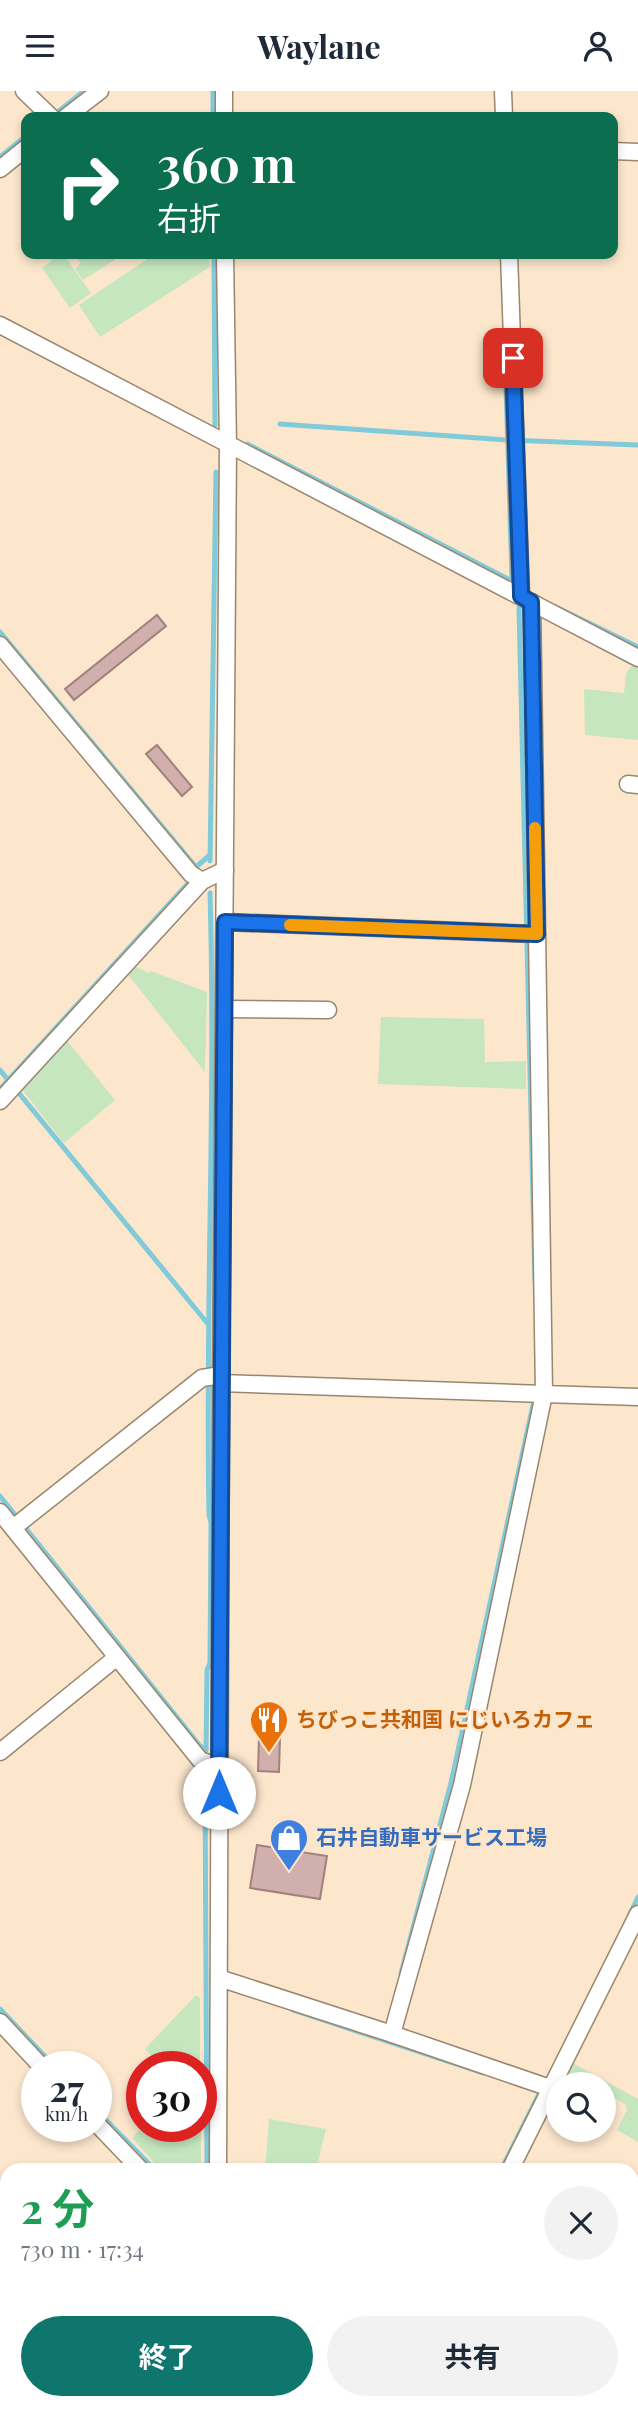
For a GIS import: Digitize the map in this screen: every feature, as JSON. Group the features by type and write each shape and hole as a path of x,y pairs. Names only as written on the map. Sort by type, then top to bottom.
{"street":[{"path":"24,91 46,112"},
{"path":"73,112 100,91"},
{"path":"224,91 224,112"},
{"path":"503,91 504,112"},
{"path":"618,151 638,152"},
{"path":"0,169 21,152"},
{"path":"218,2163 228,446 225,259"},
{"path":"388,2032 462,1785 544,1394 530,934 526,599 516,441 509,259"},
{"path":"0,325 638,658"},
{"path":"0,645 197,878"},
{"path":"8,1092 197,878 225,870"},
{"path":"225,922 530,934"},
{"path":"224,1009 328,1010"},
{"path":"13,1528 202,1378 638,1397"},
{"path":"0,1512 201,1760 219,1767"},
{"path":"0,1752 117,1657"},
{"path":"513,2163 545,2087 638,1914"},
{"path":"219,1978 388,2032 545,2087"},
{"path":"0,2022 27,2051"},
{"path":"112,2140 134,2163"}],"green space":[{"path":"54,259 67,259 91,293 70,308 42,268"},
{"path":"78,259 116,259 83,280 75,269 81,263"},
{"path":"148,259 209,259 210,267 100,337 79,305"},
{"path":"634,663 638,665 638,740 585,735 584,689 624,693 626,673"},
{"path":"132,965 207,992 205,1072 126,972"},
{"path":"381,1017 484,1019 485,1062 526,1061 526,1089 378,1084"},
{"path":"65,1038 115,1100 64,1143 20,1087"},
{"path":"196,1995 200,1998 200,2051 145,2049"},
{"path":"571,2062 589,2072 569,2072"},
{"path":"616,2087 638,2099 638,2142 617,2130 627,2110 625,2104 616,2099"},
{"path":"269,2119 326,2129 318,2163 266,2163"},
{"path":"136,2142 201,2142 201,2163 155,2163"}],"building":[{"path":"157,615 166,626 74,700 65,689"},
{"path":"157,745 192,787 182,796 146,754"},
{"name":"ちびっこ共和国 にじいろカフェ","path":"259,1737 280,1737 279,1772 258,1771"},
{"name":"石井自動車サービス工場","path":"257,1845 327,1856 320,1899 250,1888"}],"waterway":[{"path":"58,112 84,91"},
{"path":"213,91 213,112"},
{"path":"0,157 21,140"},
{"path":"214,259 215,425"},
{"path":"505,355 512,578"},
{"path":"280,424 507,440 638,445"},
{"path":"247,444 508,579"},
{"path":"210,861 216,472"},
{"path":"554,606 638,647"},
{"path":"519,608 535,1281"},
{"path":"0,632 196,867 210,855"},
{"path":"0,1089 192,879"},
{"path":"206,1750 211,1523 208,1437 212,1049 210,893"},
{"path":"0,1070 208,1324"},
{"path":"401,1974 451,1783 533,1405"},
{"path":"0,1496 200,1746 206,1749"},
{"path":"205,1778 207,2163"},
{"path":"630,1914 638,1897"},
{"path":"0,2009 40,2051"},
{"path":"293,2010 483,2073"},
{"path":"504,2163 542,2088"},
{"path":"112,2126 148,2163"}],"slow traffic":[{"path":"290,925 537,934 535,828"}],"place":[{"name":"ちびっこ共和国 にじいろカフェ","path":"269,1754"},
{"name":"石井自動車サービス工場","path":"289,1872"}],"route":[{"path":"219,1793 225,922 537,934 531,602 521,596 513,358"}]}
